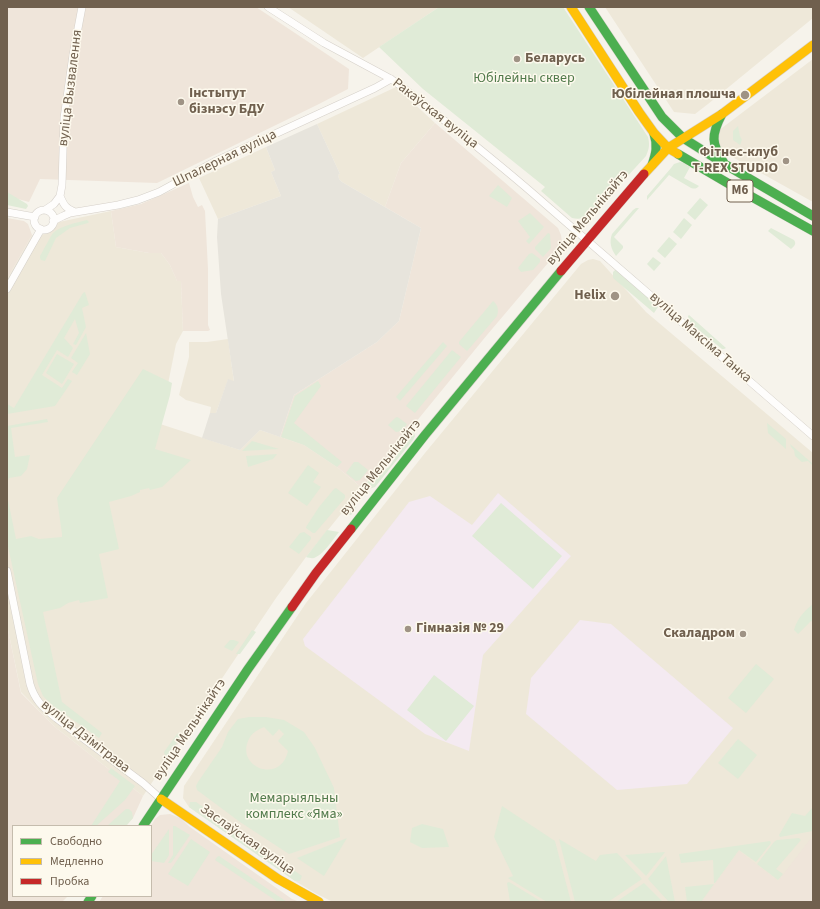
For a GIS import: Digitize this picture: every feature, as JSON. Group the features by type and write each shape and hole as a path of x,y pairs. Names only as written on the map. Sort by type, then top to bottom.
{"main road":[{"name":"М6","path":"571,7 639,112 654,133 668,148 813,231"},
{"name":"М6","path":"589,7 662,117 683,138 813,216"},
{"name":"вуліца Мельнікайтэ","path":"144,825 200,738 316,573 425,435 587,240 668,148 722,114 813,45"},
{"path":"722,114 716,129 714,142 716,150 726,165"},
{"path":"652,165 656,156 657,148 654,133"},
{"name":"Заслаўская вуліца","path":"161,799 187,815 277,879 319,902"}],"street":[{"name":"вуліца Вызвалення","path":"60,196 62,185 64,118 73,55 82,7"},
{"name":"Ракаўская вуліца","path":"268,7 310,35 391,79 405,89 490,157 587,240"},
{"name":"Шпалерная вуліца","path":"54,221 75,212 118,205 138,200 158,192 214,162 375,88 391,79"},
{"path":"44,210 50,212 54,221 48,229 41,229 36,226 35,216 38,212 54,204 60,196 68,209 75,212"},
{"path":"7,212 35,216"},
{"path":"7,289 41,229"},
{"name":"вуліца Максіма Танка","path":"587,240 720,357 813,436"},
{"name":"вуліца Дзімітрава","path":"7,571 30,684 36,699 56,718 143,782 161,799"}],"shaded area":[{"path":"7,7 256,7 349,69 348,89 157,183 40,179 29,202 7,196"},
{"path":"288,7 439,7 363,58"},
{"path":"605,7 813,7 813,18 695,114 674,112"},
{"path":"813,59 813,202 723,152 716,138 718,131"},
{"path":"396,87 435,123 401,163 385,207 339,179 338,175 340,174 317,124"},
{"path":"435,123 558,228 562,242 559,250 487,335 362,488 337,467 304,445 280,437 294,395 377,342 399,321 421,228 385,207 401,163"},
{"path":"317,124 340,174 338,175 339,179 342,182 421,228 399,321 377,342 294,395 280,437 260,430 240,450 202,438 210,413 216,413 228,379 234,381 221,294 217,237 218,219 281,196 271,172 275,170 266,147"},
{"path":"266,147 275,170 271,172 281,196 218,219 199,178"},
{"path":"189,183 198,207 202,205 205,211 208,269 208,325 210,330 208,331 183,331 181,281 177,281 170,265 161,253 149,253 116,247 111,211 141,204"},
{"path":"111,211 116,247 149,253 161,253 170,265 177,281 181,281 183,331 176,344 168,384 154,422 240,450 260,430 304,445 337,467 362,488 306,557 276,598 143,796 55,727 21,692 7,625 7,279 32,235 41,236 59,222"},
{"path":"7,218 24,221 28,224 32,235 7,279"},
{"path":"593,259 600,261 646,312 813,453 813,902 333,902 295,881 189,807 183,798 184,786 306,603 425,453 581,264"},
{"path":"228,339 234,382 228,380 216,413 210,413 211,407 186,400 179,395 189,357 189,342 207,342"},
{"name":"Гімназія № 29","path":"498,493 571,556 483,655 469,751 425,734 305,646 303,639 409,502 430,496 472,525"},
{"path":"580,620 611,624 733,728 687,784 617,790 526,714 531,678"},
{"path":"7,625 21,693 55,727 143,796 133,818 127,825 12,825 12,897 67,897 62,902 7,902"},
{"path":"170,814 180,818 190,827 292,899 300,902 99,902 102,897 152,897 152,825 155,819 160,815"},
{"path":"811,838 813,840 813,902 701,902 739,851 778,881"}],"green space":[{"name":"Юбілейны сквер","path":"439,7 563,7 649,140 649,147 646,156 592,215 577,219 572,218 541,191 545,187 423,89 379,47"},
{"path":"738,126 742,140 740,145 733,140 733,131"},
{"path":"680,162 690,167 684,178 699,186 697,188 691,188 669,175 647,200 647,196 674,164"},
{"path":"498,185 512,198 507,207 489,196"},
{"path":"7,192 27,204 28,206 26,209 7,205"},
{"path":"700,198 708,205 695,220 687,213"},
{"path":"636,208 639,208 614,237 623,246 616,256 611,245 612,234"},
{"path":"530,213 544,227 529,244 526,241 530,237 518,221"},
{"path":"684,218 692,225 681,239 673,232"},
{"path":"87,220 89,222 88,223 70,228 56,238 45,261 41,260 40,256 53,233 65,226"},
{"path":"771,228 794,240 794,246 791,249 768,231"},
{"path":"548,233 550,234 551,248 543,257 535,249 535,247"},
{"path":"669,237 677,244 665,258 657,251"},
{"path":"532,253 540,259 540,262 533,270 521,272 518,268 529,254"},
{"path":"653,257 661,263 654,271 647,264"},
{"path":"616,269 658,307 654,313 613,278 613,272"},
{"path":"85,292 89,305 82,308 86,327 76,345 73,344 79,333 75,319 64,338 73,348 68,357 57,350 42,375 62,388 68,379 72,381 55,406 7,414 7,404 14,408"},
{"path":"493,301 498,308 497,316 467,351 459,344 459,342"},
{"path":"689,315 726,348 722,349 689,322"},
{"path":"86,333 90,354 77,375 72,372 78,363 71,358"},
{"path":"443,342 447,346 400,401 396,397"},
{"path":"452,350 461,357 415,413 406,406"},
{"path":"57,354 74,364 62,384 46,373"},
{"path":"143,369 172,383 155,449 191,460 162,487 150,490 149,488 140,490 140,492 131,496 109,502 119,549 99,554 108,598 80,603 79,600 68,603 60,608 43,612 62,702 102,733 99,738 52,705 43,696 38,684 7,542 7,495 16,539 31,536 39,539 62,537 57,498"},
{"path":"318,381 321,386 294,423 342,462 337,467 304,445 281,437 295,396"},
{"path":"397,417 407,424 402,431 396,432 388,425"},
{"path":"47,419 48,422 11,428 15,457 30,455 27,469 21,476 9,478 7,483 7,426"},
{"path":"767,423 786,439 786,449 768,433"},
{"path":"413,430 415,436 413,440 375,487 369,489 362,488 372,477 389,467 397,455 400,446"},
{"path":"252,441 279,449 242,451"},
{"path":"790,444 813,465 808,461 802,462 795,456 794,450"},
{"path":"277,454 273,459 248,467 246,456"},
{"path":"354,462 358,462 368,470 360,480 356,481 346,473"},
{"path":"308,465 319,473 313,482 321,487 307,506 288,493"},
{"path":"336,488 345,495 345,498 315,533 313,533 306,527 319,507"},
{"path":"353,498 356,504 353,513 351,515 341,513"},
{"path":"501,503 562,556 533,589 472,536"},
{"path":"327,530 339,532 325,550 319,555 315,558 306,557"},
{"path":"304,532 311,537 311,539 299,554 289,547 300,533"},
{"path":"813,604 813,622 811,621 798,634 794,630 797,622 804,612"},
{"path":"252,630 256,632 240,654 236,654"},
{"path":"230,640 239,642 232,651 224,647"},
{"path":"756,664 774,679 746,713 728,698"},
{"path":"434,675 474,706 446,741 407,710"},
{"name":"Мемарыяльны комплекс «Яма»","path":"249,717 266,717 284,720 304,732 315,748 334,788 340,837 289,854 240,822 197,790 196,786 198,782 222,747 228,732 238,719","holes":["264,727 273,736 279,729 284,734 278,741 288,751 284,761 278,767 270,769 262,769 255,766 249,760 246,753 247,744 251,735"]},
{"path":"179,733 181,735 180,738 166,756 164,752"},
{"path":"738,739 757,755 738,779 718,763"},
{"path":"111,768 135,786 125,800 97,825 92,825 120,781 108,772"},
{"path":"190,802 196,802 302,876 300,881 295,881 189,807"},
{"path":"502,806 555,841 571,902 547,902 508,878 513,876 494,837"},
{"path":"813,807 813,831 780,837 779,835 792,813 805,816"},
{"path":"126,809 129,809 132,812 133,818 127,825 108,825"},
{"path":"422,824 443,829 449,847 422,848 410,842 412,828"},
{"path":"173,826 190,835 171,863 168,863 173,855"},
{"path":"169,829 169,855 164,863 152,861 152,854"},
{"path":"347,838 324,876 297,858"},
{"path":"799,838 801,840 776,869 783,874 778,880 757,864 777,840"},
{"path":"191,839 210,852 188,886 168,874"},
{"path":"559,839 596,861 600,855 617,853 642,879 608,902 575,902"},
{"path":"770,841 771,843 756,862 739,850 715,883 713,860 681,863 679,854"},
{"path":"665,852 646,876 625,855"},
{"path":"219,856 287,902 278,902 215,860"},
{"path":"666,856 675,902 669,902 648,879"},
{"path":"509,882 542,902 510,902 507,883"},
{"path":"644,883 663,902 616,902"},
{"path":"714,884 701,902 687,902 685,887"}],"traffic: fast":[{"path":"589,7 662,117 683,138 813,216"},
{"path":"722,114 718,121 714,139 717,150 724,163"},
{"path":"652,165 656,150 654,134"},
{"path":"678,154 813,231"},
{"path":"351,529 425,435 561,271"},
{"path":"144,825 248,669 292,607"},
{"path":"88,902 91,897"}],"traffic: slow":[{"path":"571,7 654,133 668,148 678,154"},
{"path":"644,174 668,148 722,114 813,45"},
{"path":"161,799 278,879 319,902"}],"traffic: jam":[{"path":"561,271 644,174"},
{"path":"292,607 316,573 351,529"}],"place":[{"name":"Беларусь","path":"517,59"},
{"name":"Юбілейная плошча","path":"745,95"},
{"name":"Інстытут бізнэсу БДУ","path":"181,102"},
{"name":"Фітнес-клуб T-REX STUDIO","path":"786,161"},
{"name":"Helix","path":"615,296"},
{"name":"Гімназія № 29","path":"408,629"},
{"name":"Скаладром","path":"743,634"}]}
